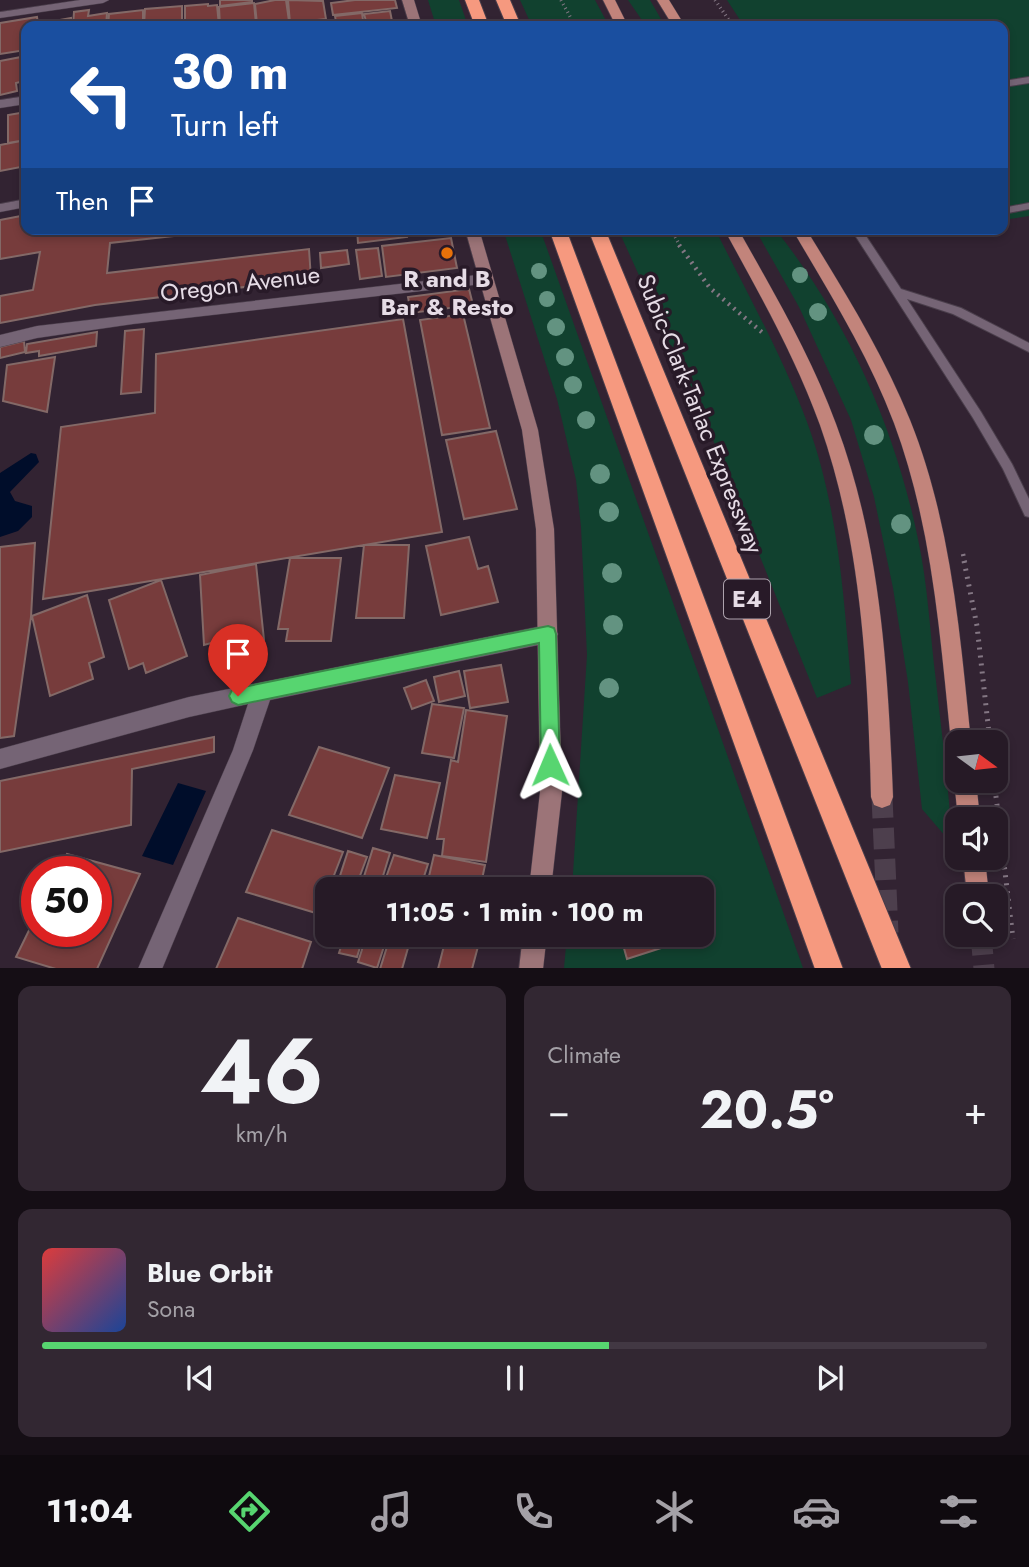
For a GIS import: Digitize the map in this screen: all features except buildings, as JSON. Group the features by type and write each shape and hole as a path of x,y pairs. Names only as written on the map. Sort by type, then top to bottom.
{"highway":[{"path":"472,0 480,21"},
{"path":"503,0 512,21"},
{"name":"E4","path":"559,235 829,968"},
{"name":"Subic-Clark-Tarlac Expressway","path":"598,235 897,968"}],"main road":[{"path":"408,0 414,21"},
{"path":"609,0 620,21"},
{"path":"663,0 676,21"},
{"path":"474,235 530,430 545,529 551,792 541,877"},
{"path":"734,235 810,377 839,456 871,606 880,698 882,797"},
{"path":"802,235 863,341 902,422 919,475 940,563 960,730"},
{"path":"531,968 533,947"}],"street":[{"path":"0,15 103,0"},
{"path":"0,104 21,101"},
{"path":"0,208 21,204"},
{"name":"Oregon Avenue","path":"0,341 37,332 133,319 486,279"},
{"path":"0,759 189,707 548,634"},
{"path":"150,968 243,750 263,691"}],"lane":[{"path":"1008,83 1029,80"},
{"path":"1008,210 1029,206"},
{"path":"859,235 977,415 1029,512"},
{"path":"897,292 957,311 1029,348"}],"path":[{"path":"561,0 572,21"},
{"path":"715,0 730,21"},
{"path":"674,235 690,263 721,302 769,337"},
{"path":"996,793 1013,939"}],"green space":[{"path":"428,0 459,0 466,21 434,21"},
{"path":"520,0 595,0 606,21 530,21"},
{"path":"628,0 650,0 662,21 643,21"},
{"path":"727,0 1029,0 1029,216 1008,219 1008,21 741,21"},
{"path":"505,235 542,235 803,968 564,968 566,947 714,947 714,877 573,877 587,655 576,480 557,399"},
{"path":"621,235 718,235 764,324 807,422 826,486 838,552 851,684 817,698 709,430"},
{"path":"758,235 779,235 824,300 865,376 896,456 918,539 924,574 945,762 945,793 948,793 949,803 949,807 945,807 945,836 922,809 908,682 893,588 874,497 851,420 799,307"}],"water":[{"path":"31,453 36,454 39,462 10,492 15,501 32,506 32,517 18,531 0,537 0,473"},
{"path":"178,783 206,791 173,865 142,856"}],"tunnel":[{"path":"882,797 888,933"},
{"path":"982,947 984,968"}],"place":[{"name":"R and B Bar & Resto","path":"447,253"}],"route":[{"path":"238,696 548,634 550,765"}]}
